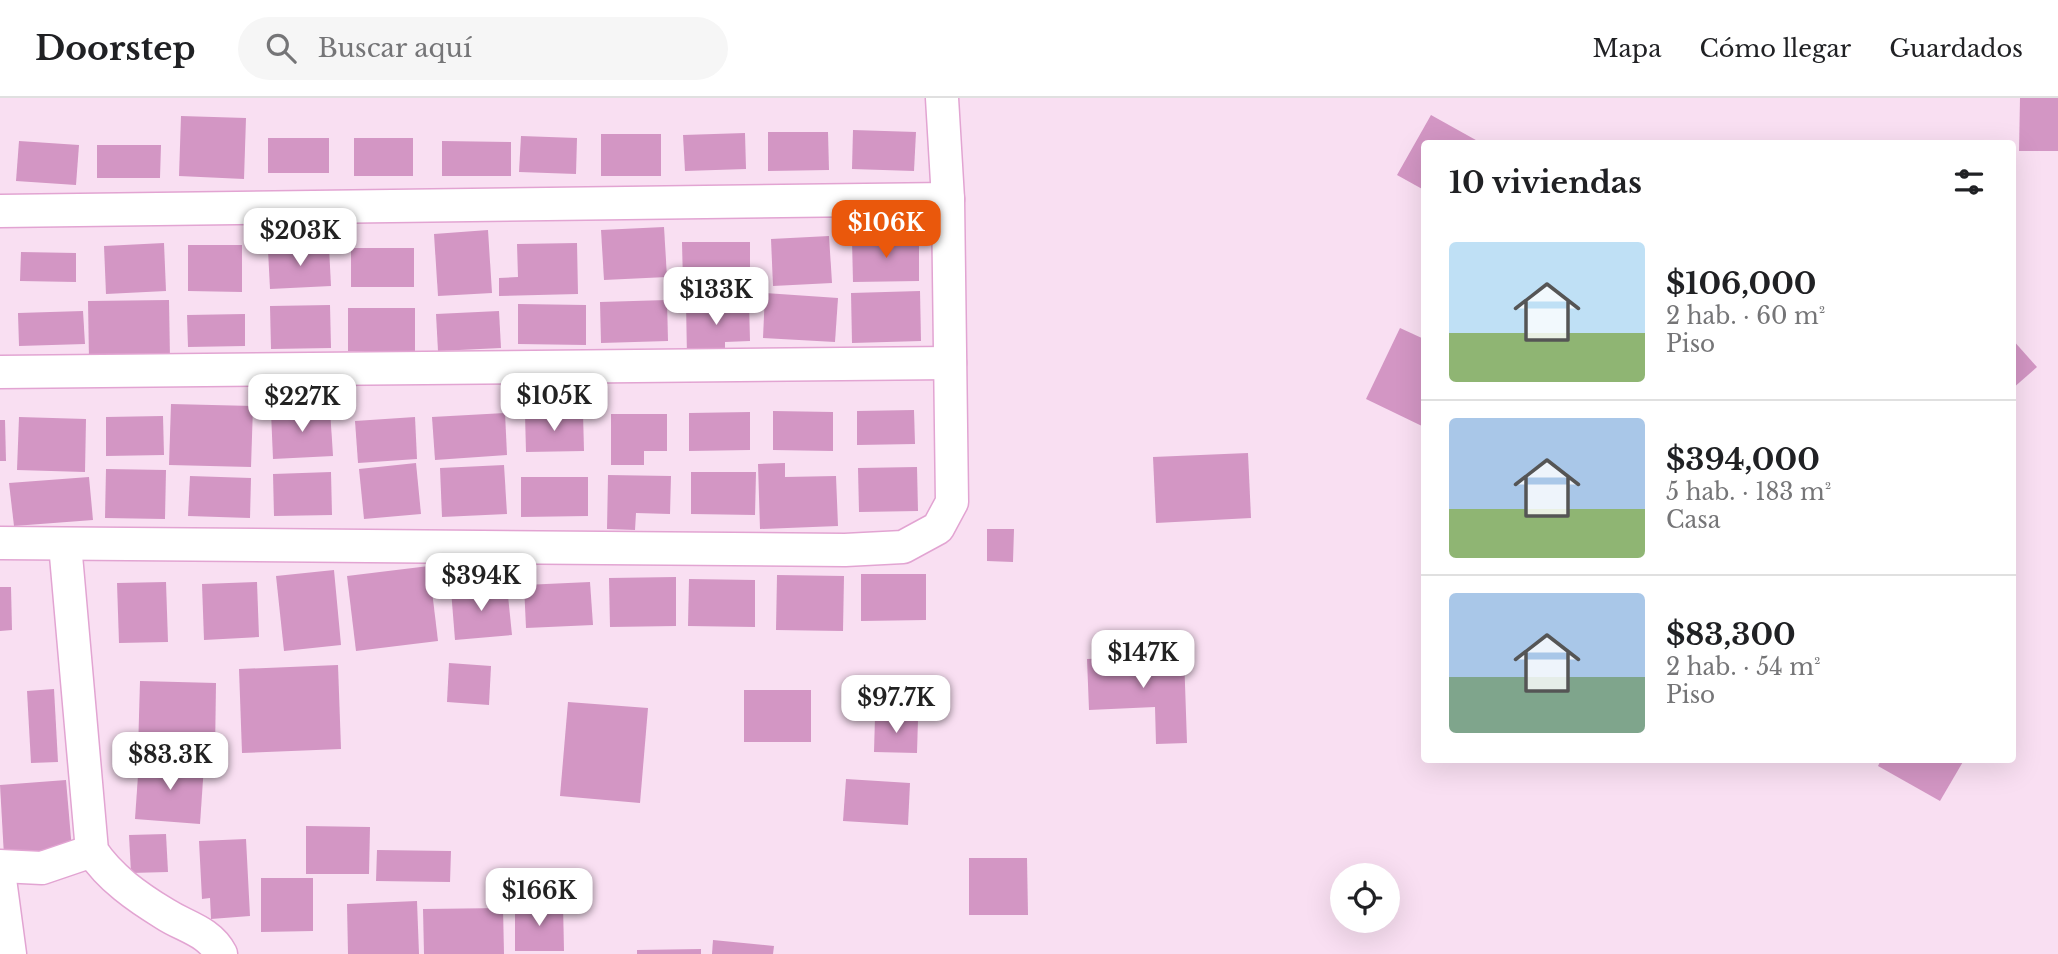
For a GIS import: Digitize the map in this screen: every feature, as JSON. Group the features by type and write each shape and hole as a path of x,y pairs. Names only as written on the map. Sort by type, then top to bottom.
{"street":[{"path":"0,543 831,550 903,547 938,528 952,502 948,199 942,98"},
{"path":"0,211 948,199"},
{"path":"0,372 950,362"},
{"path":"65,544 92,851 106,872 166,915 203,933 221,954"},
{"path":"0,866 42,868 92,851"},
{"path":"0,879 10,954"}],"building":[{"path":"2020,98 2058,98 2058,151 2019,151"},
{"path":"1431,115 1476,140 1421,140 1421,188 1397,175"},
{"path":"181,116 246,118 244,179 179,176"},
{"path":"853,130 916,132 914,171 852,169"},
{"path":"768,132 828,132 829,170 768,171"},
{"path":"745,133 746,169 685,171 683,135"},
{"path":"601,134 661,134 661,176 601,176"},
{"path":"521,136 577,138 576,174 519,172"},
{"path":"268,138 329,138 329,173 268,173"},
{"path":"354,138 413,138 413,176 354,176"},
{"path":"19,141 79,145 76,185 16,181"},
{"path":"442,141 511,142 511,176 442,176"},
{"path":"97,145 161,145 160,178 97,178"},
{"path":"664,227 667,277 604,280 601,230"},
{"path":"488,230 492,293 438,296 434,234"},
{"path":"829,236 832,283 773,286 771,239"},
{"path":"919,239 919,281 853,282 852,240"},
{"path":"682,242 750,242 750,283 683,284"},
{"path":"164,243 166,291 106,294 104,246"},
{"path":"577,243 578,294 499,296 499,278 518,277 517,244"},
{"path":"188,245 242,245 242,292 188,291"},
{"path":"329,247 331,286 270,289 268,250"},
{"path":"351,248 414,248 414,287 351,287"},
{"path":"21,252 76,253 76,282 20,281"},
{"path":"920,291 921,341 852,343 851,293"},
{"path":"765,293 838,298 835,342 763,338"},
{"path":"169,300 170,359 89,360 88,301"},
{"path":"667,300 668,341 601,343 600,302"},
{"path":"749,302 750,341 725,342 725,356 687,357 686,303"},
{"path":"518,304 586,305 586,345 518,344"},
{"path":"330,305 331,348 271,349 270,306"},
{"path":"348,308 415,308 415,351 348,351"},
{"path":"83,311 85,344 19,346 18,313"},
{"path":"499,311 501,348 438,351 436,314"},
{"path":"245,314 245,346 188,347 187,315"},
{"path":"1400,328 1421,338 1421,426 1366,399"},
{"path":"2016,343 2037,367 2016,385"},
{"path":"171,404 253,406 251,467 169,465"},
{"path":"330,409 333,456 273,459 271,412"},
{"path":"914,410 915,444 857,445 857,411"},
{"path":"773,411 833,412 833,451 773,450"},
{"path":"750,412 750,450 689,451 689,413"},
{"path":"505,413 507,455 435,460 432,417"},
{"path":"583,413 584,451 526,452 525,414"},
{"path":"611,414 667,414 667,451 644,451 644,465 611,465"},
{"path":"163,416 164,455 106,456 106,417"},
{"path":"19,417 86,419 85,472 17,470"},
{"path":"415,417 417,459 358,463 355,421"},
{"path":"0,420 5,420 6,461 0,461"},
{"path":"1248,453 1251,518 1156,523 1153,457"},
{"path":"416,463 421,514 364,519 359,469"},
{"path":"785,463 785,477 836,476 838,526 760,529 758,464"},
{"path":"504,465 507,514 442,517 440,468"},
{"path":"917,467 918,511 859,512 858,468"},
{"path":"106,469 166,470 165,519 105,518"},
{"path":"331,472 332,515 274,516 273,474"},
{"path":"691,472 756,472 755,515 691,514"},
{"path":"608,475 671,476 670,514 636,513 635,530 607,529"},
{"path":"190,476 251,478 250,518 188,516"},
{"path":"89,477 93,520 14,526 9,483"},
{"path":"521,477 588,477 588,516 521,517"},
{"path":"987,529 1014,529 1013,562 987,561"},
{"path":"429,566 438,641 356,651 347,576"},
{"path":"334,570 341,645 284,651 276,576"},
{"path":"861,574 926,574 926,620 861,621"},
{"path":"777,575 844,576 843,631 776,630"},
{"path":"676,577 676,626 610,627 609,578"},
{"path":"689,579 755,580 755,627 688,626"},
{"path":"166,582 168,642 119,643 117,583"},
{"path":"257,582 259,637 204,640 202,584"},
{"path":"590,582 593,625 526,628 524,585"},
{"path":"507,586 512,635 455,640 451,590"},
{"path":"0,587 11,587 12,630 0,631"},
{"path":"1184,655 1187,743 1156,744 1155,707 1089,710 1087,659"},
{"path":"449,663 491,666 489,705 447,702"},
{"path":"338,665 341,749 242,753 239,669"},
{"path":"140,681 216,683 215,752 138,751"},
{"path":"54,689 58,762 31,763 27,691"},
{"path":"744,690 811,690 811,742 744,742"},
{"path":"568,702 648,708 640,803 560,796"},
{"path":"875,717 918,719 917,753 874,752"},
{"path":"139,761 204,765 200,824 135,819"},
{"path":"1880,763 1962,763 1940,801 1878,766"},
{"path":"846,779 910,783 908,825 843,821"},
{"path":"66,780 72,850 4,856 0,785"},
{"path":"306,826 370,827 369,874 306,874"},
{"path":"166,834 168,872 131,873 129,835"},
{"path":"246,839 250,916 211,919 210,898 202,899 199,841"},
{"path":"377,850 451,851 450,882 376,881"},
{"path":"969,858 1027,858 1028,915 969,915"},
{"path":"261,878 313,878 313,931 261,932"},
{"path":"417,901 419,954 348,954 347,904"},
{"path":"515,904 563,904 564,951 515,951"},
{"path":"503,908 504,954 424,954 423,909"},
{"path":"713,940 774,946 773,954 712,954"},
{"path":"701,949 701,954 637,954 637,950"}]}
